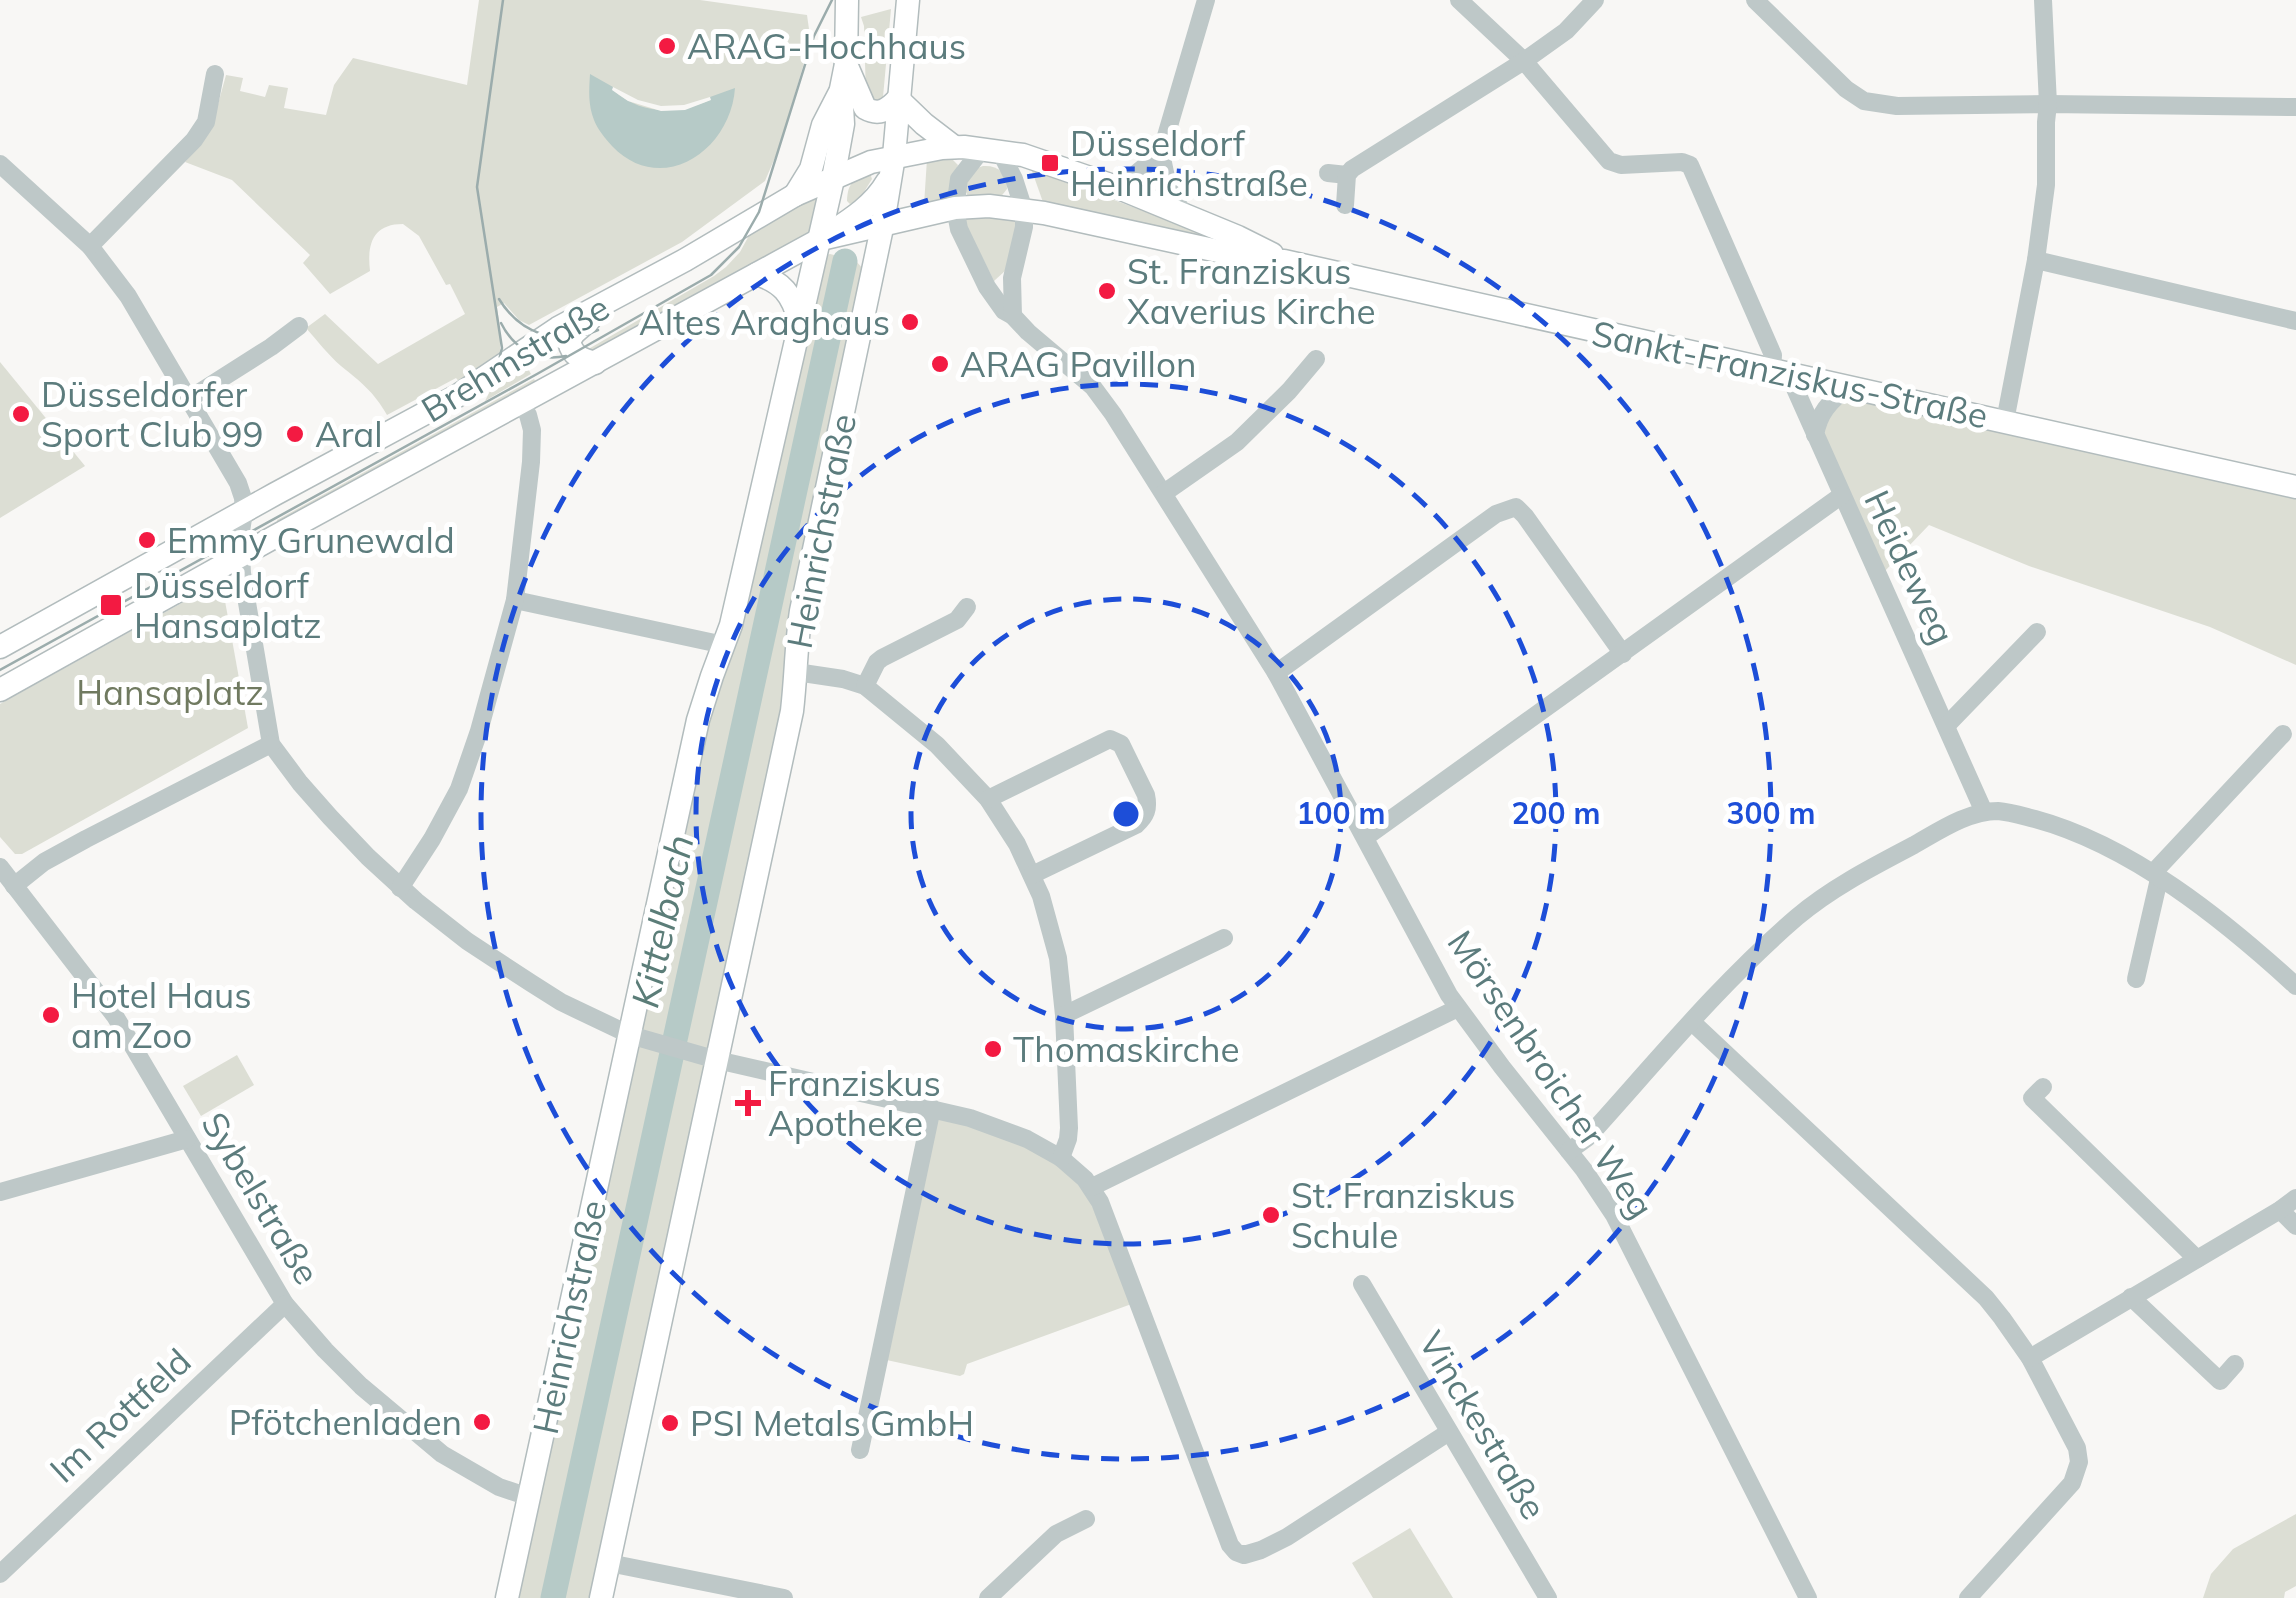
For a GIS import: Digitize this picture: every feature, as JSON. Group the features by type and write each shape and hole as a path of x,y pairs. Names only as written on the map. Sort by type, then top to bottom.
{"main road":[{"name":"Heinrichstraße","path":"507,1598 641,1039 698,720 731,625 821,239 843,124 848,0"},
{"name":"Heinrichstraße","path":"601,1598 706,1056 792,710 796,642 864,224 893,165 908,0"},
{"path":"846,64 865,108 878,113 898,99 954,147"},
{"name":"Heinrichstraße","path":"794,196 811,169 823,125 842,89"},
{"name":"Sankt-Franziskus-Straße","path":"893,165 954,147 992,149 1050,163 1238,237 1284,260"},
{"name":"Brehmstraße","path":"0,647 457,396 558,328 794,196 871,162 893,165"},
{"path":"833,179 842,214 864,224 893,165"},
{"name":"Sankt-Franziskus-Straße","path":"864,224 918,215 957,218 989,206 1024,210 1259,260 1284,260 2296,487"},
{"name":"Brehmstraße","path":"0,690 821,239 864,224"},
{"path":"757,274 788,291 799,322"},
{"path":"593,311 590,320 569,341 573,353 595,363"}],"street":[{"path":"1184,215 1168,187 1162,152 1206,0"},
{"name":"Heideweg","path":"1458,0 1524,61 1613,164 1690,165 1781,373 1815,435 1984,812"},
{"path":"1344,205 1348,175 1360,162 1524,61 1566,31 1595,0"},
{"path":"1755,0 1846,90 1864,102 1896,106 2296,106"},
{"path":"2005,421 2046,185 2048,104 2043,0"},
{"path":"90,246 194,140 206,122 215,74"},
{"path":"957,218 959,179 992,149 1021,196 1024,210 1012,278 1013,316"},
{"path":"1119,188 1162,152"},
{"path":"0,164 90,246 142,317 241,490 244,512 240,557 271,744 330,817 400,888 466,940 522,977 562,1002 641,1039 970,1118 1027,1139 1061,1158 1092,1188 1100,1202 1230,1545 1236,1552 1252,1554 1286,1537 1448,1432"},
{"path":"1328,172 1348,175"},
{"name":"Mörsenbroicher Weg","path":"957,218 987,288 1004,311 1094,387 1164,493 1276,672 1443,984 1614,1215 1808,1598"},
{"path":"2036,260 2296,321"},
{"path":"987,288 1012,278"},
{"path":"189,398 298,326"},
{"path":"1164,493 1237,442 1316,359"},
{"path":"1815,435 1824,408 1847,388"},
{"path":"400,888 460,789 515,600 532,430 521,403"},
{"path":"1366,837 1842,495"},
{"path":"1276,672 1496,514 1516,507 1622,654"},
{"path":"515,600 724,645"},
{"path":"865,686 882,658 957,620 967,607"},
{"name":"Heideweg","path":"1947,725 2036,632"},
{"path":"796,672 865,686 937,746 988,799 1017,844 1041,896 1058,958 1069,1128 1061,1158"},
{"path":"2136,979 2156,876 2283,734"},
{"path":"988,799 1110,739 1120,744 1146,795 1144,818 1032,875"},
{"path":"14,886 72,846 271,744"},
{"path":"1569,1152 1587,1138 1747,964 1799,915 1897,854 1984,812 2001,811 2067,828 2156,876 2220,921 2296,986"},
{"name":"Sybelstraße","path":"0,867 116,1016 285,1304 361,1386 442,1454 498,1487 529,1497"},
{"path":"1064,1014 1224,938"},
{"path":"1092,1188 1458,1008"},
{"path":"1692,1022 1986,1298 2030,1358 2077,1448 2079,1462 2072,1483 1968,1598"},
{"path":"2043,1087 2032,1098 2197,1259"},
{"path":"860,1450 932,1108"},
{"path":"0,1192 187,1139"},
{"path":"2030,1358 2296,1198"},
{"path":"2280,1210 2296,1226"},
{"name":"Vinckestraße","path":"1362,1284 1548,1598"},
{"path":"2131,1297 2220,1381 2235,1364"},
{"name":"Im Rottfeld","path":"0,1574 285,1304"},
{"path":"988,1598 1056,1534 1086,1520"},
{"path":"608,1562 784,1598"}],"green space":[{"path":"479,0 700,0 807,15 809,46 779,148 765,181 682,242 529,325 504,303 497,307 500,358 461,384 456,378 387,415 361,382 306,328 325,314 378,364 465,314 419,236 403,224 384,228 371,245 370,271 330,294 303,263 310,255 232,180 185,162 211,130 226,75 243,78 240,91 265,97 269,85 288,88 284,108 326,115 334,85 353,58 467,85"},
{"path":"891,9 883,97 877,104 866,97 861,17"},
{"path":"927,159 953,160 958,165 950,202 924,205"},
{"path":"983,166 1003,174 1007,189 999,199 971,200 967,195 966,180"},
{"path":"1034,170 1202,233 1200,240 1044,205"},
{"path":"870,173 872,179 859,200 850,204 850,186"},
{"path":"818,194 815,231 601,353 585,351 714,276 740,252 752,230"},
{"path":"959,212 1018,216 1006,270 994,281"},
{"path":"830,254 855,260 865,271 794,673 598,1598 509,1598 701,721 820,257"},
{"path":"523,360 531,374 485,401 493,385"},
{"name":"Düsseldorfer Sport Club 99","path":"0,362 85,466 0,518"},
{"path":"534,379 538,385 278,528 277,520"},
{"path":"1848,398 2296,497 2296,665 2210,627 2029,566 1929,525 1883,573 1824,439 1827,411"},
{"name":"Hansaplatz","path":"214,585 223,590 248,728 22,854 15,854 0,837 0,704"},
{"path":"237,1055 254,1085 201,1116 183,1086"},
{"path":"935,1112 973,1121 1076,1171 1137,1302 967,1364 960,1376 882,1359"},
{"path":"2296,1514 2296,1586 2285,1592 2284,1598 2203,1598 2211,1574 2233,1549"},
{"path":"1410,1528 1453,1598 1373,1598 1352,1563"}],"shaded area":[{"path":"590,74 635,104 660,110 698,105 735,88 731,110 708,147 691,160 672,167 652,168 631,161 600,131 591,109"}],"pier":[{"path":"613,87 661,106 684,105 710,97 711,100 685,110 661,111 628,101"}],"waterway":[{"name":"Kittelbach","path":"553,1598 845,261"}],"tram line":[{"path":"472,401 495,376 502,348 477,187 503,0"},
{"path":"0,670 711,275 739,247 759,212 814,36 832,0"},
{"path":"499,299 518,321 543,334 570,337 598,330"},
{"path":"501,323 528,352 545,357 566,356"}],"place":[{"name":"ARAG-Hochhaus","path":"667,46"},
{"name":"Düsseldorf Heinrichstraße","path":"1050,163"},
{"name":"St. Franziskus Xaverius Kirche","path":"1107,291"},
{"name":"Altes Araghaus","path":"910,322"},
{"name":"ARAG Pavillon","path":"940,364"},
{"name":"Düsseldorfer Sport Club 99","path":"21,414"},
{"name":"Aral","path":"295,434"},
{"name":"Emmy Grunewald","path":"147,540"},
{"name":"Düsseldorf Hansaplatz","path":"111,605"},
{"name":"Hotel Haus am Zoo","path":"51,1015"},
{"name":"Thomaskirche","path":"993,1049"},
{"name":"Franziskus Apotheke","path":"748,1103"},
{"name":"St. Franziskus Schule","path":"1271,1215"},
{"name":"Pfötchenladen","path":"482,1422"},
{"name":"PSI Metals GmbH","path":"670,1423"}]}
